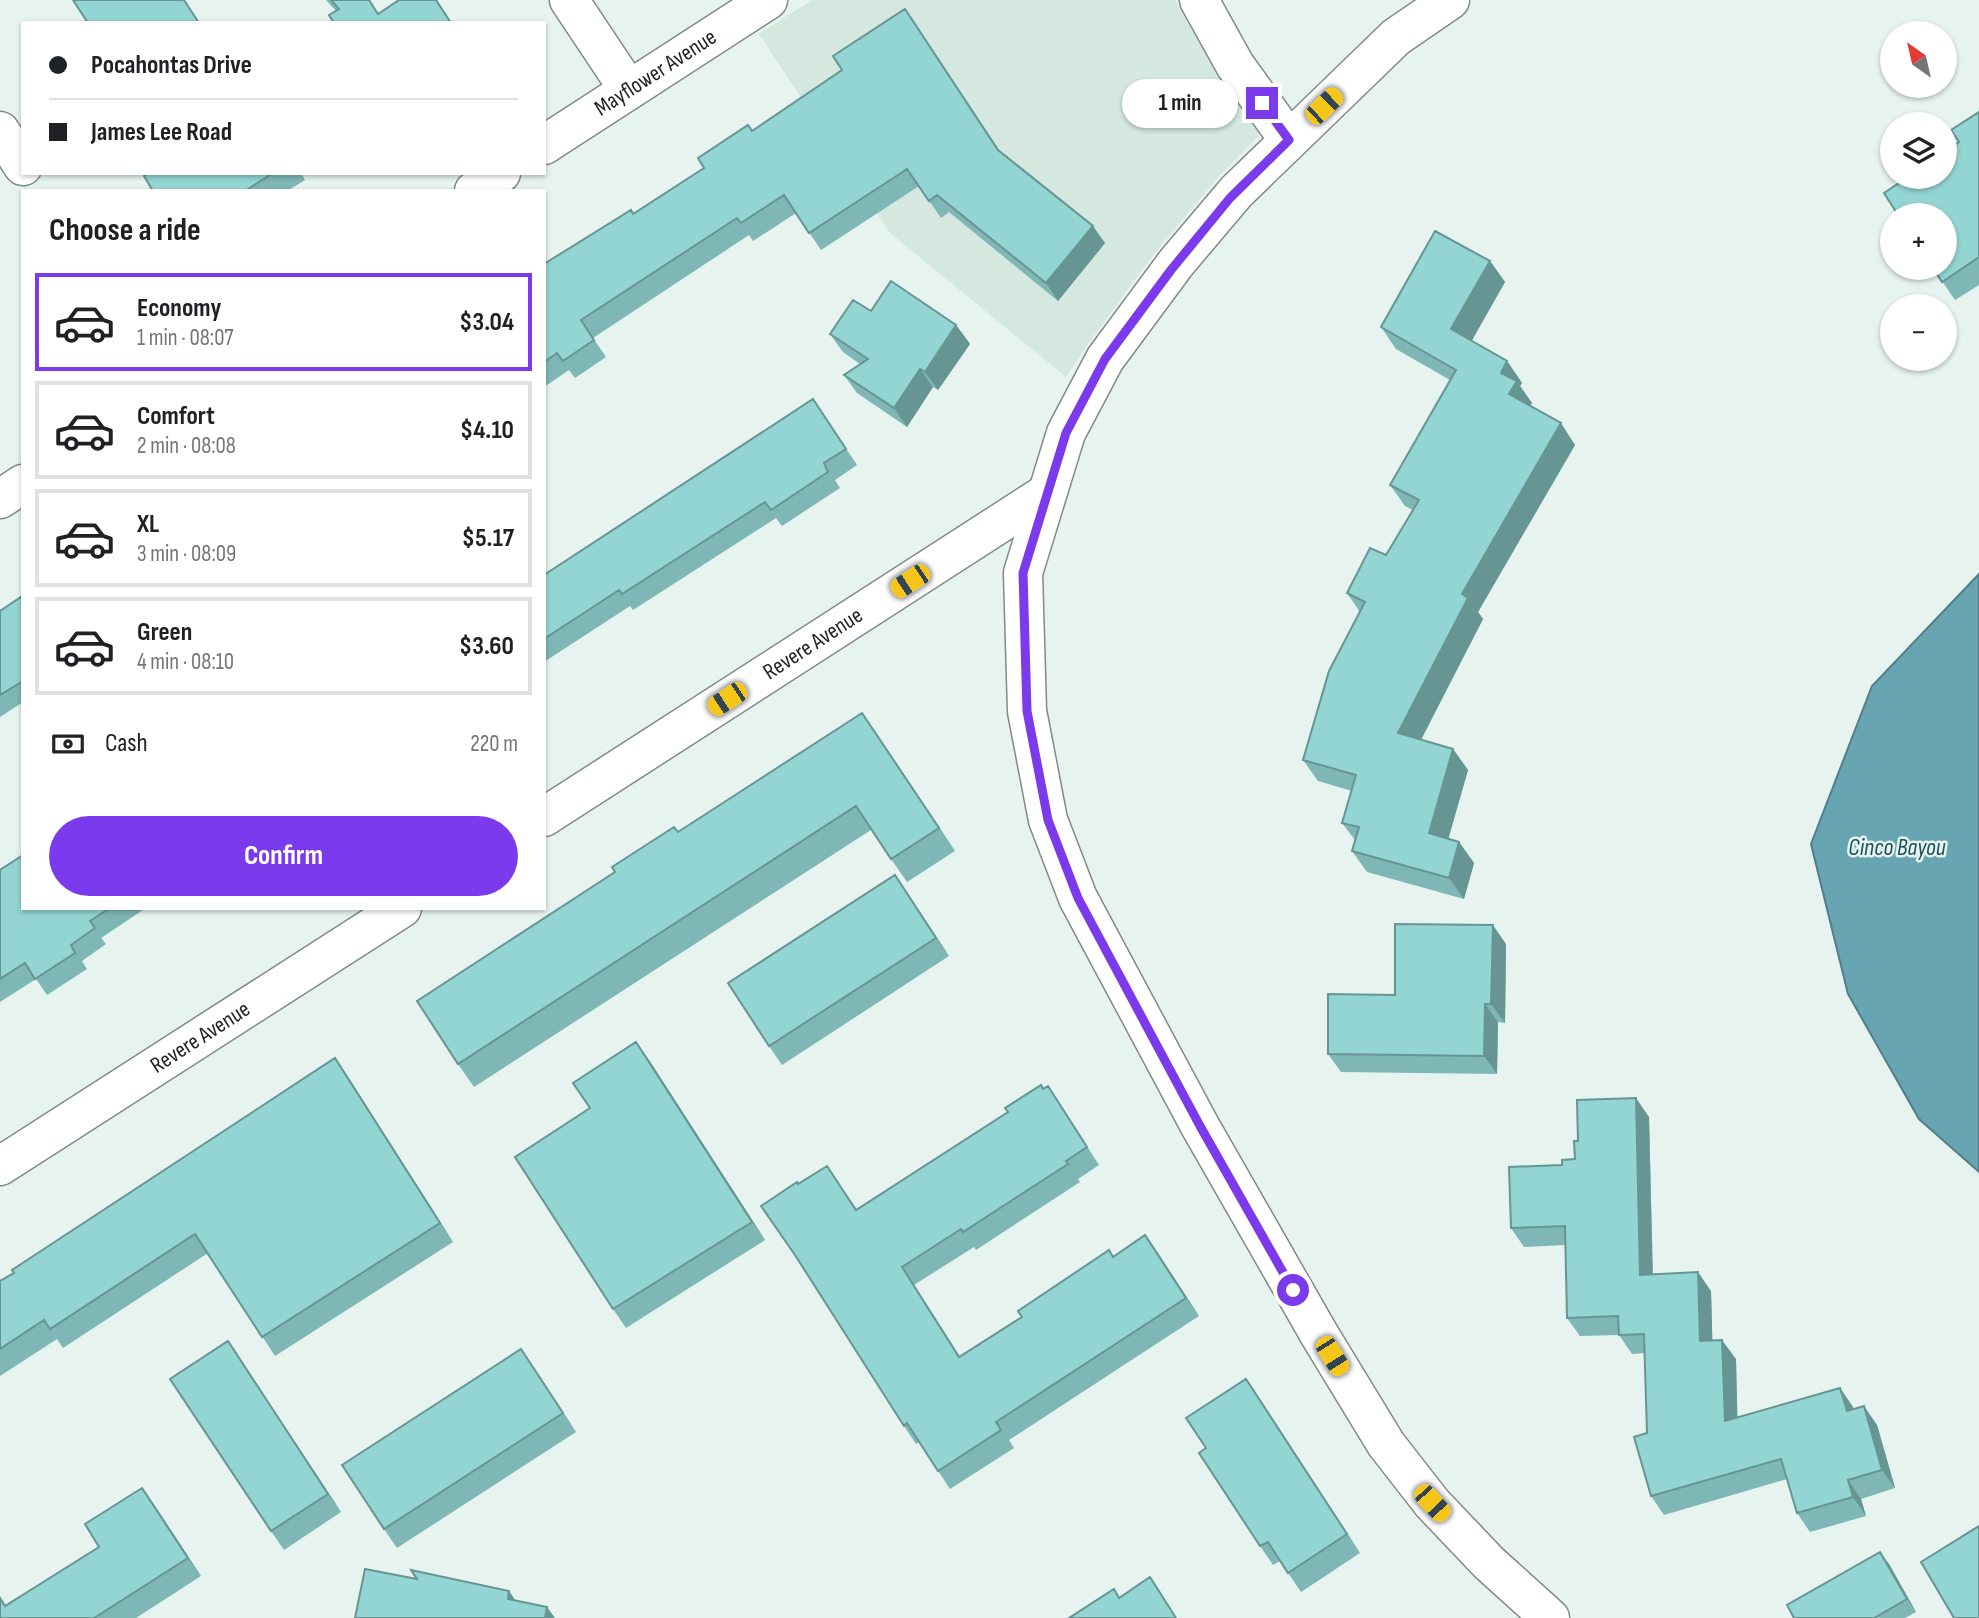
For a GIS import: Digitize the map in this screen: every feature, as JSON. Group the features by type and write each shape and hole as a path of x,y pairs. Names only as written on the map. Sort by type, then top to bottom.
{"street":[{"path":"569,0 629,90"},
{"name":"Mayflower Avenue","path":"546,144 768,0"},
{"path":"1199,0 1235,65 1289,140"},
{"path":"1450,0 1396,37 1223,208 1171,270 1105,359 1066,433 1023,573 1027,711 1048,820 1078,898 1200,1126 1319,1334 1387,1444 1432,1503 1489,1563 1550,1618"},
{"path":"0,131 21,163"},
{"path":"477,189 497,175"},
{"path":"0,499 21,485"},
{"name":"Revere Avenue","path":"546,816 1047,493"},
{"name":"Revere Avenue","path":"0,1166 399,910"}],"shaded area":[{"path":"812,0 1175,0 1217,75 1260,135 1219,176 1154,254 1066,377 890,233 759,34"}],"water":[{"name":"Cinco Bayou","path":"1979,574 1979,1172 1919,1119 1848,994 1811,844 1872,686"}],"building":[{"path":"73,0 184,0 198,21 87,21"},
{"path":"331,0 369,0 378,14 399,0 436,0 450,21 333,21 329,15 339,9"},
{"path":"905,9 998,150 1093,226 1046,283 937,195 929,201 907,169 809,233 784,195 741,223 737,218 581,320 594,340 563,361 557,353 546,361 546,263 631,210 633,214 704,168 698,158 748,125 752,131 842,70 833,56"},
{"path":"1979,112 1979,257 1957,272 1957,203 1890,203 1884,193 1890,189 1957,189 1957,126"},
{"path":"270,175 248,189 152,189 144,176"},
{"path":"1435,231 1490,261 1451,329 1507,361 1501,373 1517,381 1509,394 1561,423 1462,594 1468,598 1398,733 1453,749 1429,833 1459,842 1449,878 1352,851 1359,827 1342,823 1356,775 1303,760 1329,671 1365,602 1347,593 1370,548 1386,555 1419,500 1390,485 1456,370 1381,327"},
{"path":"891,281 956,325 925,372 920,369 894,408 844,375 868,359 830,334 853,300 871,311"},
{"path":"813,399 846,449 824,463 828,472 771,510 765,502 622,594 619,590 546,638 546,574"},
{"path":"21,597 21,682 0,695 0,611"},
{"path":"862,713 939,828 891,859 856,806 458,1064 417,1001 615,872 612,867 674,827 678,832"},
{"path":"21,856 21,910 107,910 90,921 95,928 71,945 75,953 35,979 25,963 0,979 0,870"},
{"path":"895,875 936,938 769,1046 728,983"},
{"path":"1395,924 1493,925 1491,1004 1485,1004 1484,1056 1328,1054 1328,994 1395,995"},
{"path":"636,1042 752,1222 613,1309 515,1157 590,1108 573,1083"},
{"path":"335,1058 440,1223 262,1337 195,1234 50,1329 44,1320 0,1349 0,1281 14,1273 12,1270"},
{"path":"1041,1085 1043,1089 1048,1086 1087,1147 1066,1161 1068,1164 963,1232 961,1229 902,1267 959,1357 1022,1317 1018,1311 1109,1250 1113,1257 1145,1235 1186,1298 996,1422 1001,1430 938,1471 907,1423 904,1426 761,1206 827,1166 856,1210 1008,1112 1005,1108"},
{"path":"1636,1098 1640,1275 1698,1272 1700,1341 1722,1340 1725,1421 1840,1388 1847,1411 1864,1406 1882,1470 1848,1480 1853,1497 1797,1513 1781,1459 1651,1496 1634,1437 1647,1433 1644,1334 1619,1335 1618,1316 1567,1318 1565,1226 1511,1228 1509,1167 1562,1165 1562,1160 1575,1159 1574,1141 1578,1141 1577,1100"},
{"path":"228,1341 328,1494 271,1531 170,1379"},
{"path":"521,1349 563,1413 384,1529 342,1465"},
{"path":"1246,1379 1347,1534 1288,1573 1268,1542 1260,1546 1199,1453 1206,1448 1186,1418"},
{"path":"142,1488 188,1558 94,1618 0,1618 0,1598 5,1606 99,1547 85,1524"},
{"path":"1979,1526 1979,1618 1954,1618 1921,1562"},
{"path":"1880,1552 1907,1599 1874,1618 1794,1618 1787,1605"},
{"path":"365,1569 417,1579 411,1570 509,1591 508,1599 547,1607 545,1618 355,1618"},
{"path":"1150,1577 1176,1618 1069,1618 1114,1589 1119,1598"}],"route":[{"path":"1262,103 1289,140 1236,192 1171,270 1105,359 1066,433 1023,573 1024,628 1027,711 1048,820 1078,898 1200,1126 1293,1290"}]}
